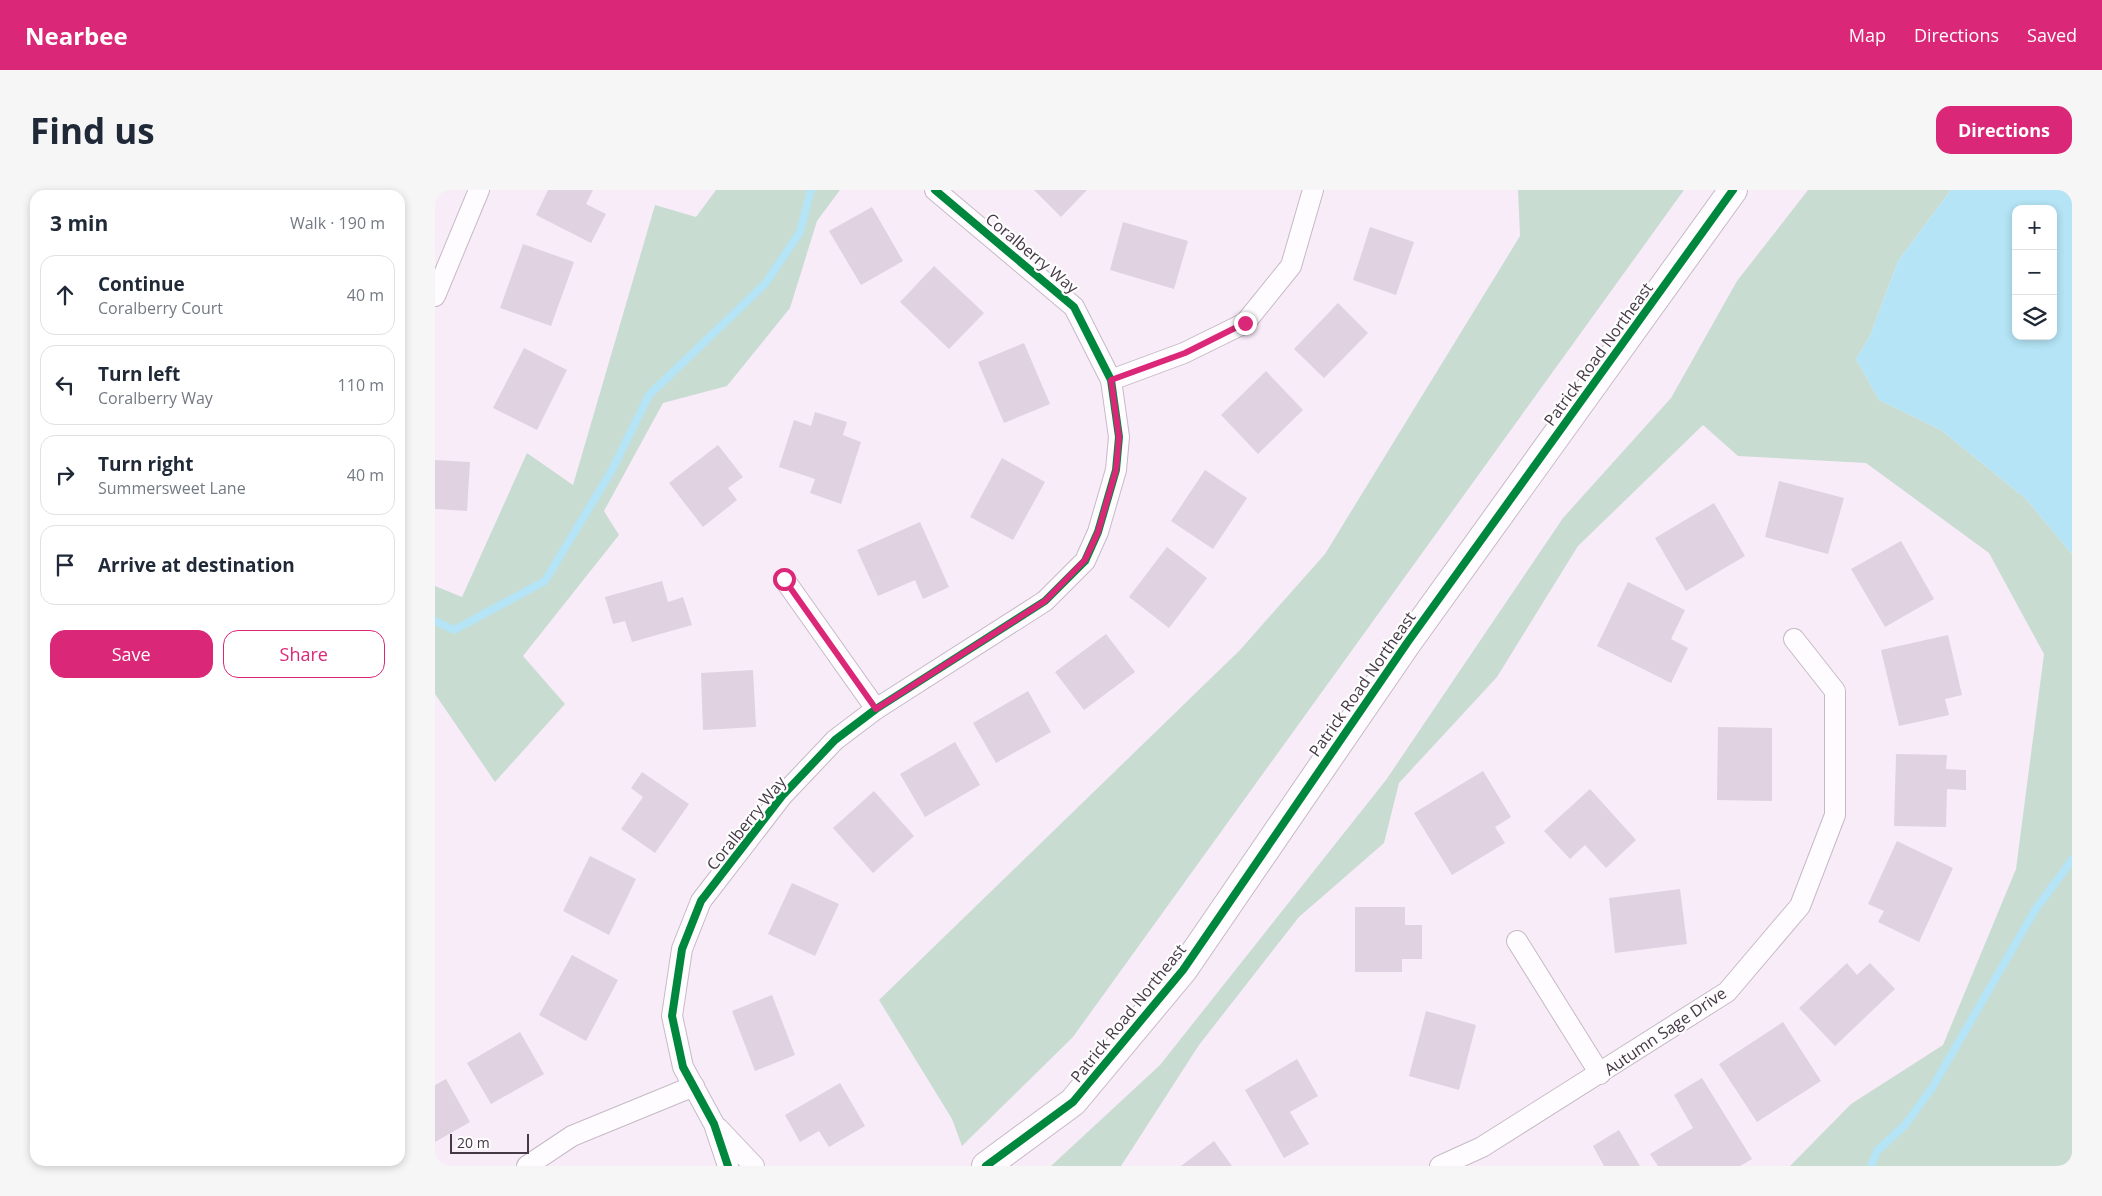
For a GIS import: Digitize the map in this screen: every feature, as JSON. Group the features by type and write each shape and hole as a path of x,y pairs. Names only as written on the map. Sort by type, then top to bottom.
{"street":[{"path":"435,296 479,190"},
{"name":"Coralberry Way","path":"728,1166 715,1124 683,1067 672,1016 682,949 701,901 783,796 835,740 876,709 1045,601 1085,560 1098,532 1116,470 1119,437 1111,380 1074,307 935,190"},
{"path":"1111,380 1185,353 1245,323 1291,266 1313,190"},
{"name":"Patrick Road Northeast","path":"986,1166 1073,1102 1183,970 1407,643 1733,190"},
{"path":"784,579 876,709"},
{"name":"Autumn Sage Drive","path":"1441,1166 1482,1147 1727,992 1801,906 1835,815 1835,691 1795,639"},
{"path":"1517,940 1600,1074"},
{"path":"527,1166 572,1136 694,1086"},
{"name":"Coralberry Way","path":"715,1124 754,1166"}],"green space":[{"path":"716,190 840,190 817,221 790,308 727,386 663,403 604,511 619,535 523,656 565,704 495,782 435,694 435,586 462,597 527,453 573,485 655,205 696,217"},
{"path":"1518,190 1684,190 1073,1037 962,1146 952,1119 879,1000 1240,650 1325,554 1520,236"},
{"path":"1808,190 1951,190 1898,261 1870,336 1856,359 1879,400 1941,430 2026,499 2072,554 2072,1166 1790,1166 1851,1104 1943,1045 2016,869 2044,654 1989,553 1866,463 1738,456 1703,425 1578,546 1497,677 1399,783 1384,843 1299,917 1199,1045 1121,1166 1051,1166 1160,1065 1386,780 1563,518 1671,398 1737,281"}],"water":[{"path":"1951,190 2072,190 2072,554 2026,499 1941,430 1879,400 1856,359 1870,336 1898,261"}],"building":[{"path":"548,190 593,190 586,204 606,214 591,243 536,215"},
{"path":"1034,190 1087,190 1061,217"},
{"path":"872,207 903,261 861,285 829,231"},
{"path":"1123,222 1188,241 1174,289 1110,270"},
{"path":"1370,227 1414,242 1396,295 1353,280"},
{"path":"523,244 574,262 551,326 500,308"},
{"path":"934,266 984,313 949,349 900,302"},
{"path":"1338,303 1368,333 1324,378 1294,349"},
{"path":"1024,343 1050,404 1004,423 978,362"},
{"path":"524,348 567,370 537,430 493,408"},
{"path":"1266,371 1303,410 1258,454 1221,415"},
{"path":"815,412 847,422 843,435 861,442 841,504 810,493 815,479 779,467 794,420 811,426"},
{"path":"718,445 743,477 728,488 737,500 703,527 669,483"},
{"path":"1002,458 1045,482 1013,540 970,517"},
{"path":"435,460 470,462 467,511 435,509"},
{"path":"1205,470 1247,498 1213,549 1171,521"},
{"path":"1779,481 1844,498 1828,554 1765,537"},
{"path":"1714,503 1745,556 1686,591 1655,538"},
{"path":"920,522 949,587 923,599 915,580 878,596 857,550"},
{"path":"1901,541 1934,599 1885,627 1851,569"},
{"path":"1167,547 1207,578 1169,628 1129,597"},
{"path":"662,581 668,602 683,597 692,625 632,642 625,621 613,624 605,597"},
{"path":"1628,582 1685,610 1671,639 1688,648 1671,683 1597,646"},
{"path":"1106,634 1135,672 1084,710 1055,672"},
{"path":"1948,635 1962,695 1945,699 1949,715 1899,726 1881,650"},
{"path":"753,670 756,727 703,730 701,673"},
{"path":"1028,691 1051,732 996,763 973,723"},
{"path":"1718,727 1772,728 1772,801 1717,800"},
{"path":"955,742 980,785 925,817 900,774"},
{"path":"1896,754 1947,755 1946,769 1966,770 1966,790 1947,789 1946,827 1894,826"},
{"path":"1483,771 1511,817 1495,827 1505,843 1452,875 1414,813"},
{"path":"642,772 689,804 655,853 621,829 643,797 631,788"},
{"path":"1590,789 1636,840 1606,868 1585,845 1570,859 1544,831"},
{"path":"874,791 914,836 873,873 833,828"},
{"path":"1897,841 1953,868 1919,942 1878,922 1884,911 1868,904"},
{"path":"590,856 636,879 609,935 563,911"},
{"path":"792,883 839,904 815,956 768,934"},
{"path":"1680,889 1687,944 1615,953 1609,898"},
{"path":"1355,907 1405,907 1405,925 1422,925 1422,959 1402,959 1402,972 1355,972"},
{"path":"572,955 618,980 586,1041 539,1015"},
{"path":"1847,963 1857,975 1870,963 1895,989 1835,1046 1799,1008"},
{"path":"772,995 795,1055 755,1071 732,1011"},
{"path":"1426,1011 1476,1025 1459,1090 1409,1076"},
{"path":"1783,1022 1821,1081 1757,1122 1719,1064"},
{"path":"520,1032 544,1074 491,1104 467,1063"},
{"path":"1297,1059 1318,1096 1290,1112 1309,1144 1284,1158 1245,1090"},
{"path":"1702,1078 1752,1159 1740,1166 1658,1166 1650,1154 1693,1128 1674,1095"},
{"path":"446,1079 470,1122 435,1142 435,1085"},
{"path":"840,1083 865,1126 829,1147 819,1131 800,1142 785,1115"},
{"path":"1619,1130 1640,1166 1604,1166 1593,1146"},
{"path":"1214,1141 1232,1166 1181,1166"}],"waterway":[{"path":"435,621 454,630 545,581 612,470 649,395 765,284 800,232 811,190"},
{"path":"1871,1166 1877,1151 1905,1125 1932,1088 2035,910 2072,860"}],"cycle path":[{"path":"728,1166 714,1124 683,1067 672,1016 682,949 701,901 782,796 835,740 876,709 1045,601 1085,561 1098,532 1116,470 1119,437 1111,380 1074,307 935,190"},
{"path":"986,1166 1073,1102 1183,970 1407,643 1733,190"}],"route":[{"path":"784,579 876,709 1045,601 1085,560 1098,532 1116,470 1119,437 1111,380 1185,353 1245,323"}]}
